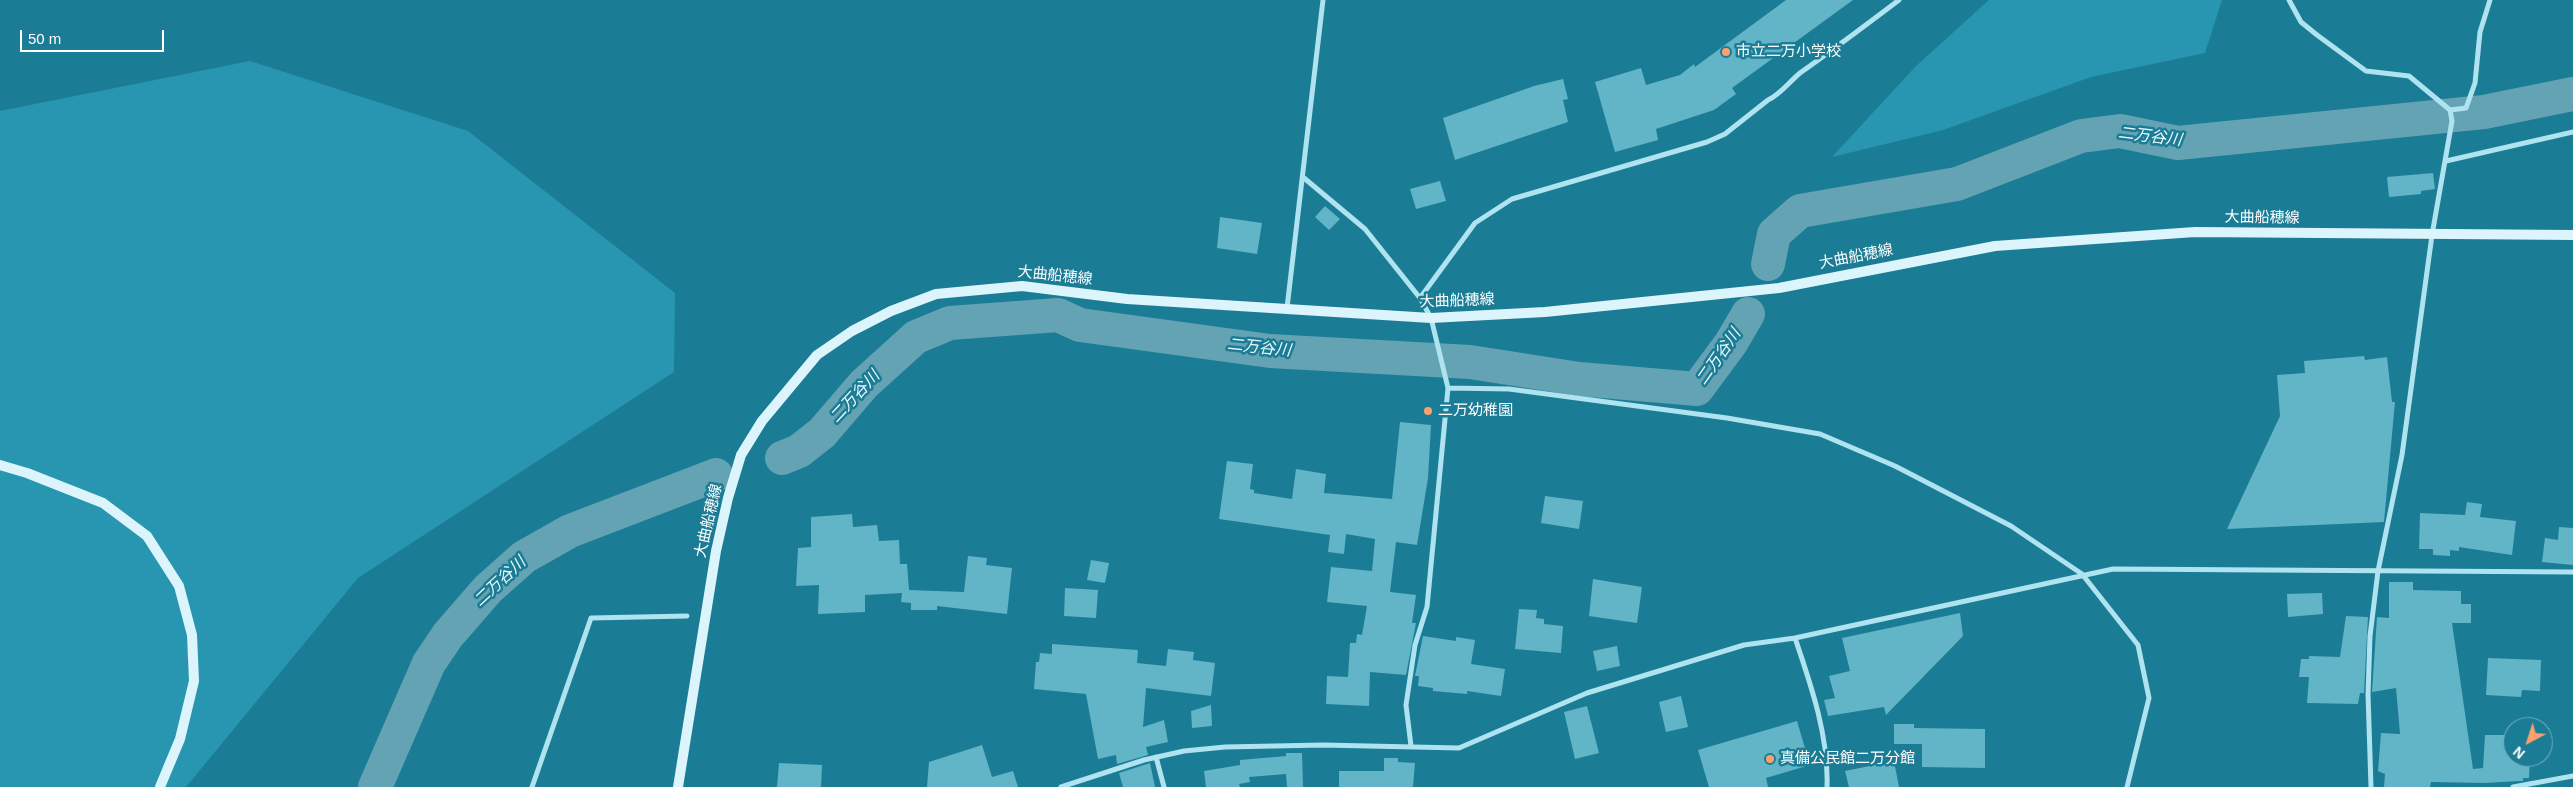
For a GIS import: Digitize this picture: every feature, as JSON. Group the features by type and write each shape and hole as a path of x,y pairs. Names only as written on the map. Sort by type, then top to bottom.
{"main road":[{"name":"大曲船穂線","path":"678,787 716,551 728,498 741,455 762,421 817,355 852,331 890,311 936,294 1022,286 1127,299 1431,318 1545,312 1779,288 1995,246 2194,232 2432,235 2573,234"},
{"path":"0,465 27,473 103,503 146,536 178,586 192,635 194,681 180,739 160,787"}],"street":[{"path":"1287,308 1304,178 1323,0"},
{"path":"1420,298 1475,224 1512,198 1707,142 1725,134 1768,100 1775,97 1799,74 1824,58 1899,0"},
{"path":"2289,0 2301,22 2366,71 2409,76 2450,110 2452,121 2432,235 2402,455 2378,571 2370,636 2368,694 2371,787"},
{"path":"2450,110 2466,108 2475,83 2480,32 2490,0"},
{"path":"2446,161 2573,132"},
{"path":"1304,178 1365,229 1420,298 1431,318 1448,388 1427,607 1415,646 1406,705 1411,746"},
{"path":"1448,388 1509,389 1727,418 1820,434 1895,466 2011,526 2082,574 2138,645 2149,698 2127,787"},
{"path":"1061,787 1156,757 1184,751 1225,747 1411,746 1459,748 1588,693 1744,645 1795,638 1860,622 1980,600 2082,574 2113,569 2573,572"},
{"path":"532,787 591,618 687,616"},
{"path":"1795,638 1807,672 1822,731 1827,787"},
{"path":"1156,757 1164,787"},
{"path":"2513,787 2573,776"}],"shaded area":[{"path":"1989,0 2222,0 2205,53 2091,77 1943,130 1832,157 1916,66"},
{"path":"250,61 468,131 675,293 674,372 358,578 186,787 0,787 0,111"}],"building":[{"path":"1786,0 1853,0 1732,88 1736,94 1714,110 1656,129 1658,140 1615,152 1595,82 1641,68 1646,85 1680,75 1694,64 1695,67"},
{"path":"1563,79 1568,99 1563,100 1568,122 1455,160 1443,118 1534,86"},
{"path":"2433,173 2435,189 2421,191 2421,194 2389,197 2387,177"},
{"path":"1440,181 1446,201 1416,209 1410,189"},
{"path":"1325,206 1340,219 1329,230 1315,217"},
{"path":"1220,217 1262,223 1257,254 1217,248"},
{"path":"2364,356 2365,360 2387,357 2392,402 2395,402 2384,522 2227,529 2280,416 2277,375 2305,373 2304,361"},
{"path":"1400,422 1431,425 1428,478 1417,545 1396,542 1390,592 1416,595 1412,623 1416,623 1406,675 1370,672 1369,706 1326,704 1327,676 1348,677 1350,643 1356,643 1357,634 1362,635 1367,606 1327,602 1331,567 1372,571 1375,539 1346,534 1344,554 1328,552 1330,535 1219,519 1227,461 1253,464 1250,489 1254,490 1254,493 1292,499 1296,469 1326,474 1324,493 1392,499"},
{"path":"1545,496 1583,501 1579,529 1541,523"},
{"path":"2467,502 2482,504 2480,517 2516,521 2512,555 2459,547 2459,551 2450,550 2450,556 2433,555 2433,549 2419,549 2420,513 2465,515"},
{"path":"852,514 853,527 877,525 879,541 899,540 900,564 907,564 909,590 964,592 968,556 987,558 986,565 1012,568 1007,614 937,606 937,610 911,610 911,603 901,602 902,593 865,595 865,612 818,614 819,585 796,586 798,548 811,547 811,517"},
{"path":"2559,527 2573,528 2573,565 2542,562 2545,538 2558,540"},
{"path":"1091,560 1109,563 1105,583 1087,580"},
{"path":"1593,579 1642,587 1637,623 1589,616"},
{"path":"2389,582 2413,582 2413,590 2461,591 2461,604 2471,604 2471,623 2452,623 2473,769 2483,768 2485,735 2503,735 2503,767 2530,767 2529,778 2523,778 2523,781 2485,783 2431,782 2430,787 2384,787 2385,774 2378,771 2381,733 2400,734 2396,688 2372,692 2377,617 2389,618"},
{"path":"1065,588 1098,590 1096,618 1064,616"},
{"path":"2322,593 2323,614 2288,617 2287,594"},
{"path":"1519,609 1537,610 1536,618 1544,619 1544,624 1563,626 1561,653 1515,649"},
{"path":"1960,613 1963,636 1886,715 1884,707 1828,716 1824,700 1835,698 1829,676 1850,671 1842,638"},
{"path":"2346,616 2368,617 2364,693 2360,693 2358,704 2307,703 2309,677 2299,677 2301,659 2309,659 2309,656 2340,657"},
{"path":"1423,636 1456,641 1456,637 1475,640 1471,664 1505,669 1501,696 1467,691 1467,694 1433,691 1433,688 1418,686 1419,676 1415,676"},
{"path":"1052,644 1138,650 1137,663 1166,666 1168,649 1194,652 1193,660 1215,663 1211,696 1146,688 1143,727 1164,720 1168,742 1146,747 1148,755 1117,764 1116,755 1098,759 1086,694 1034,689 1036,662 1039,662 1040,653 1052,654"},
{"path":"1617,646 1620,666 1597,671 1593,651"},
{"path":"2488,658 2541,660 2540,691 2522,690 2521,697 2486,695"},
{"path":"1681,696 1688,727 1666,732 1659,702"},
{"path":"1211,705 1212,726 1192,728 1191,711"},
{"path":"1587,706 1599,753 1575,759 1564,712"},
{"path":"1797,721 1810,765 1766,778 1768,787 1709,787 1698,750"},
{"path":"1894,724 1914,724 1914,728 1985,729 1985,768 1922,767 1922,744 1894,744"},
{"path":"982,745 992,777 1013,771 1018,787 927,787 929,762"},
{"path":"1286,753 1302,753 1303,787 1287,787 1286,774 1249,777 1250,782 1239,784 1240,787 1206,787 1204,771 1240,765 1240,760 1286,756"},
{"path":"1384,758 1398,758 1398,762 1415,763 1413,787 1339,787 1339,771 1384,771"},
{"path":"1894,761 1899,787 1849,787 1845,771"},
{"path":"779,763 822,765 821,787 777,787"},
{"path":"1150,763 1155,787 1123,787 1119,773"}],"waterway":[{"name":"二万谷川","path":"1768,264 1774,234 1800,211 1957,184 2081,136 2120,131 2178,143 2484,112 2573,94"},
{"name":"二万谷川","path":"782,458 799,451 822,433 864,384 916,337 950,323 1058,315 1080,325 1270,351 1470,362 1579,379 1697,389 1731,343 1748,314"},
{"name":"二万谷川","path":"375,787 429,663 448,635 488,589 524,557 570,531 716,475"}],"place":[{"name":"市立二万小学校","path":"1726,52"},
{"name":"二万幼稚園","path":"1428,411"},
{"name":"真備公民館二万分館","path":"1770,759"}]}
